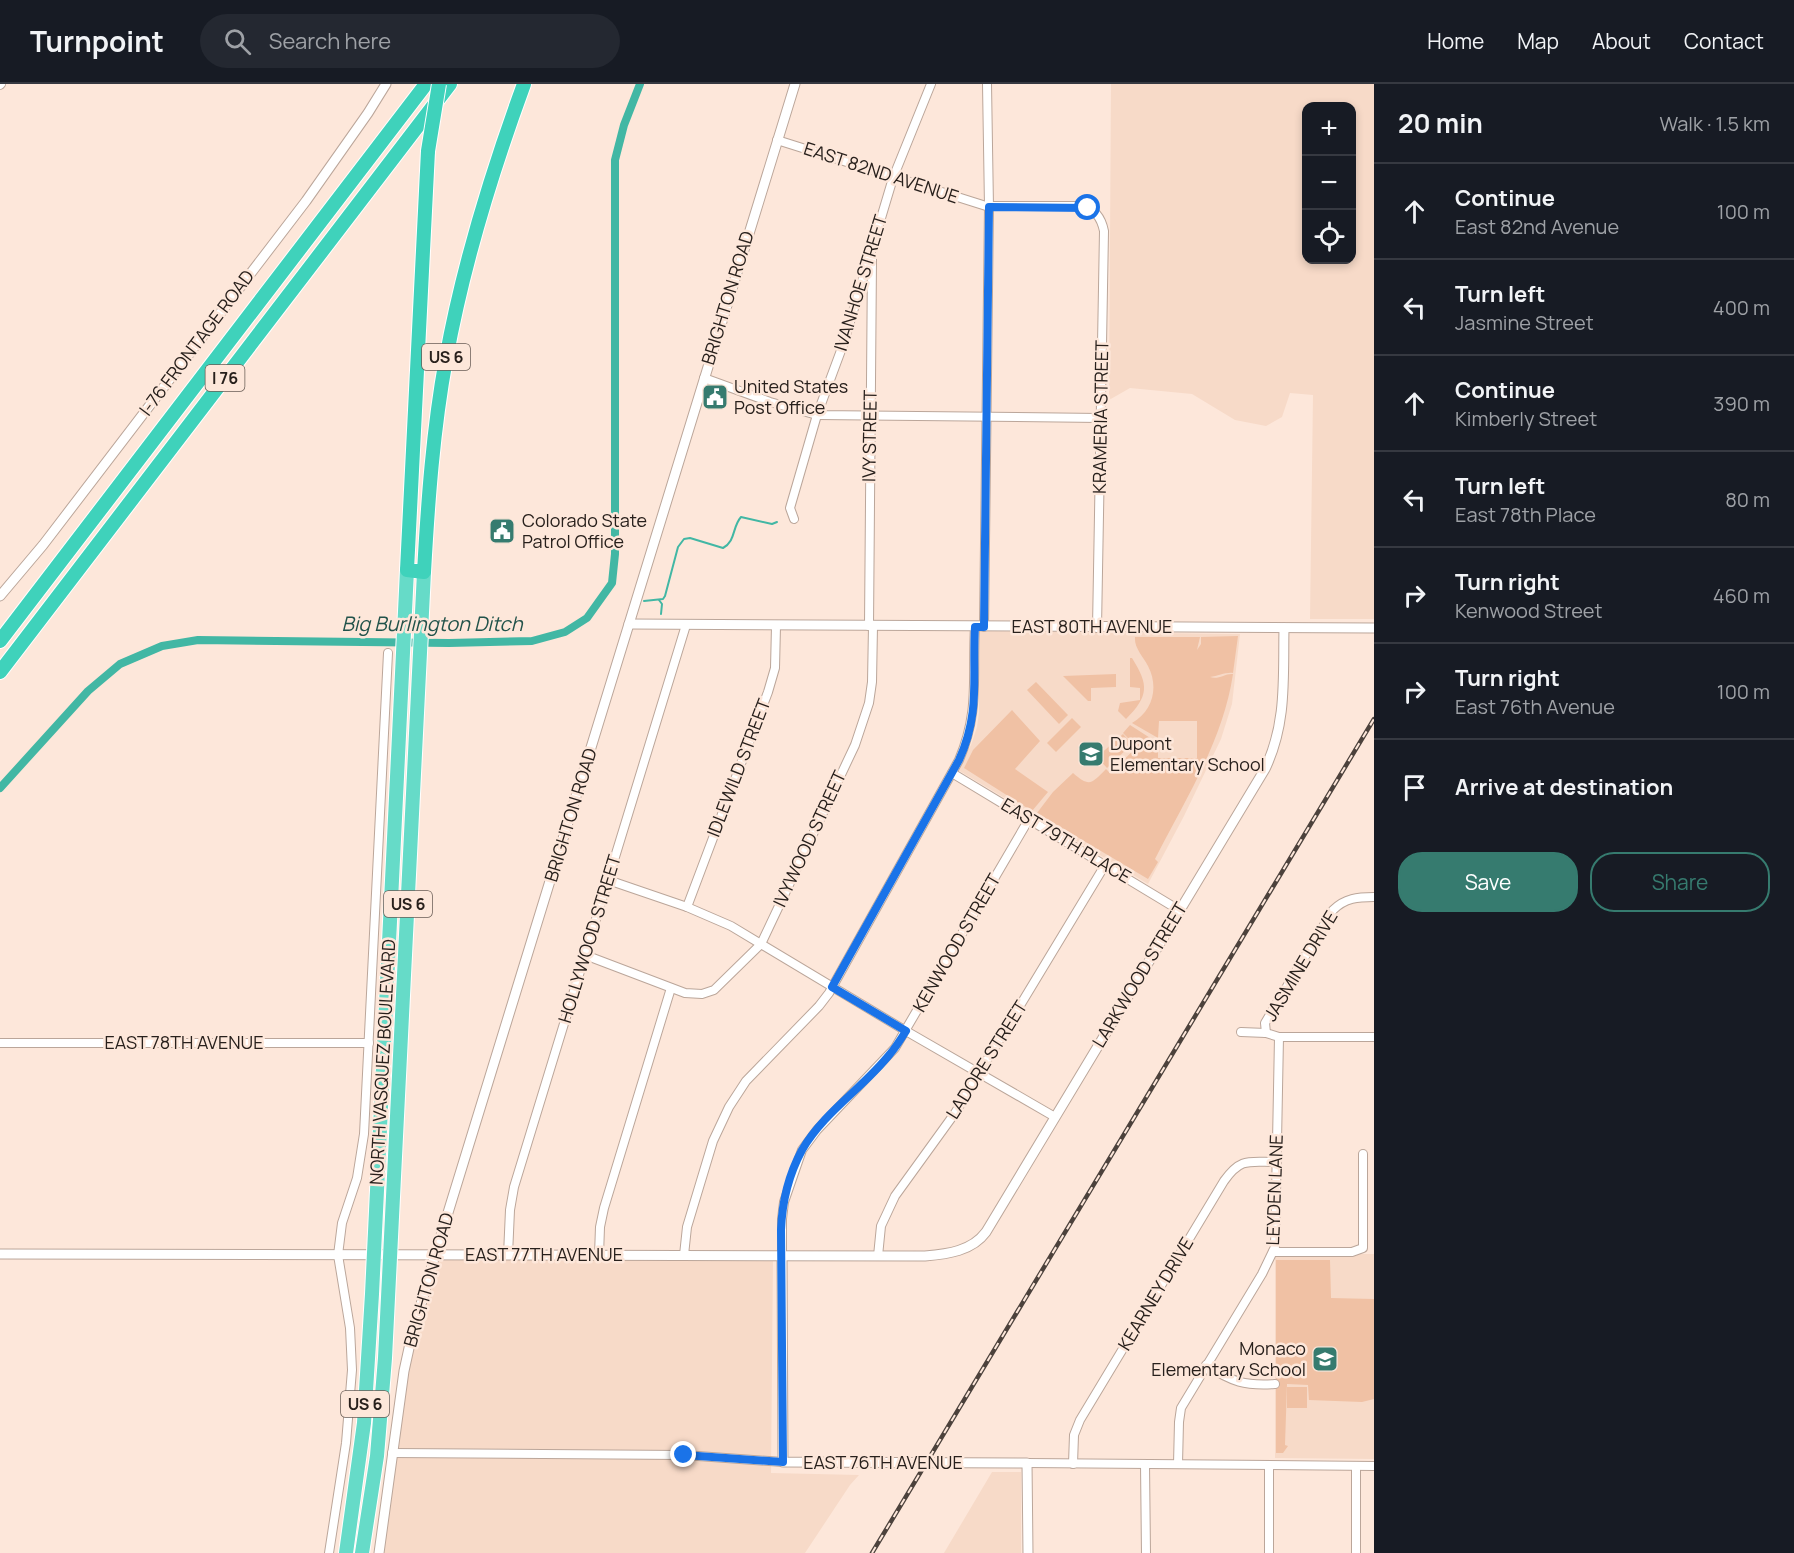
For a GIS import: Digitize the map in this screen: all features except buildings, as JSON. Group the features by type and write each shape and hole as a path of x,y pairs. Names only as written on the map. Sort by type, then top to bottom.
{"highway":[{"name":"I 76","path":"0,641 426,84"},
{"name":"US 6","path":"407,570 428,151 439,84"},
{"name":"I 76","path":"0,672 450,84"},
{"name":"US 6","path":"424,572 429,489 446,360 461,284 481,210 524,84"},
{"path":"407,570 424,572"},
{"name":"NORTH VASQUEZ BOULEVARD","path":"346,1553 364,1423 407,570"},
{"name":"NORTH VASQUEZ BOULEVARD","path":"362,1553 377,1456 382,1404 424,572"}],"street":[{"name":"I-76 FRONTAGE ROAD","path":"0,596 43,545 306,201 386,84"},
{"name":"BRIGHTON ROAD","path":"379,1553 408,1352 435,1255 795,84"},
{"name":"IVANHOE STREET","path":"794,519 790,508 817,415 843,345 893,178 931,84"},
{"path":"684,1255 685,1234 690,1216 713,1141 729,1107 746,1081 819,1006 832,987 952,773 964,750 972,726 979,627 986,417 989,207 987,84"},
{"name":"EAST 82ND AVENUE","path":"777,140 989,207 1081,206 1093,210"},
{"name":"KRAMERIA STREET","path":"1093,210 1100,218 1104,231 1097,628"},
{"name":"IVY STREET","path":"871,626 872,246"},
{"path":"704,378 770,402 817,415 1101,418"},
{"name":"EAST 80TH AVENUE","path":"629,624 1374,628"},
{"name":"HOLLYWOOD STREET","path":"508,1255 510,1210 514,1187 686,626"},
{"name":"IDLEWILD STREET","path":"687,908 768,692 775,668 776,626"},
{"name":"IVYWOOD STREET","path":"671,988 691,994 708,993 761,944 855,745 864,721 872,682 871,626"},
{"name":"LARKWOOD STREET","path":"908,1256 940,1255 958,1251 973,1246 980,1240 1265,769 1277,742 1282,710 1284,628"},
{"path":"329,1553 346,1443 352,1370 350,1328 338,1255 342,1223 357,1178 363,1148 388,653"},
{"name":"EAST 79TH PLACE","path":"952,773 1179,910"},
{"name":"KENWOOD STREET","path":"783,1462 781,1230 784,1202 802,1150 826,1120 889,1056 906,1031 1029,819"},
{"name":"LADORE STREET","path":"878,1256 881,1226 887,1209 956,1113 1105,866"},
{"path":"608,880 731,926 1055,1117"},
{"name":"JASMINE DRIVE","path":"1266,1033 1265,1023 1334,910 1343,902 1356,898 1374,897"},
{"path":"585,955 671,988 604,1208 600,1227 599,1255"},
{"path":"1241,1032 1266,1033 1279,1037 1374,1037"},
{"name":"LEYDEN LANE","path":"1178,1464 1181,1408 1273,1252 1277,1227 1279,1037"},
{"name":"EAST 78TH AVENUE","path":"0,1043 369,1043"},
{"path":"1273,1252 1352,1252 1363,1248 1363,1154"},
{"name":"KEARNEY DRIVE","path":"1073,1464 1074,1435 1080,1420 1224,1181 1240,1164 1277,1162"},
{"name":"EAST 77TH AVENUE","path":"0,1254 908,1256"},
{"path":"1206,1365 1234,1382 1275,1384"},
{"name":"EAST 76TH AVENUE","path":"393,1453 684,1455 783,1462 1374,1466"},
{"path":"1028,1463 1028,1553"},
{"path":"1145,1464 1146,1553"},
{"path":"1269,1465 1269,1553"},
{"path":"1356,1466 1356,1553"}],"shaded area":[{"path":"1111,84 1374,84 1374,619 1310,619 1313,395 1290,393 1282,417 1266,426 1235,420 1192,394 1130,388 1109,400"},
{"name":"Dupont Elementary School","path":"979,631 1240,634 1232,704 1221,739 1148,884 958,770 977,727"},
{"path":"1238,636 1233,673 1210,677 1233,674 1221,723 1202,769 1155,859 1158,862 1148,879 1037,813 1053,792 1073,773 1083,781 1091,782 1106,769 1110,773 1137,747 1123,733 1130,725 1158,743 1158,758 1197,758 1197,721 1159,721 1158,738 1132,723 1145,712 1153,690 1151,674 1137,648 1135,637 1200,637 1197,650 1201,644 1201,637"},
{"path":"1130,658 1138,667 1144,690 1139,704 1126,719 1118,711 1120,703 1140,700 1140,688 1130,687"},
{"path":"1116,674 1116,687 1091,688 1091,701 1088,701 1063,676"},
{"path":"1036,682 1068,715 1059,724 1027,690"},
{"path":"1012,710 1040,741 1015,769 1048,792 1032,811 964,768 973,750"},
{"path":"1072,718 1081,727 1056,752 1047,743"},
{"path":"1123,734 1132,744 1107,768 1097,757"},
{"name":"Monaco Elementary School","path":"1275,1254 1374,1254 1374,1459 1275,1458"},
{"path":"773,1255 771,1473 859,1475 805,1553 379,1553 400,1395 435,1257"},
{"name":"Monaco Elementary School","path":"1276,1260 1330,1260 1331,1298 1374,1299 1374,1399 1362,1402 1309,1400 1308,1385 1287,1384 1285,1445 1288,1446 1283,1453 1276,1453"},
{"path":"1287,1387 1307,1387 1307,1408 1287,1408"},
{"path":"992,1472 1021,1472 1021,1553 944,1553"}],"waterway":[{"name":"Big Burlington Ditch","path":"0,788 88,691 120,664 162,646 198,640 449,643 532,641 565,632 587,618 612,583 615,554 615,160 624,125 640,84"},
{"path":"644,601 663,599 665,596 678,547 684,539 690,538 723,548 730,542 741,517 772,524 777,522"},
{"path":"659,600 662,604 661,614"}],"railway":[{"path":"872,1553 1374,719"}],"place":[{"name":"United States Post Office","path":"715,397"},
{"name":"Colorado State Patrol Office","path":"502,531"},
{"name":"Dupont Elementary School","path":"1091,754"},
{"name":"Monaco Elementary School","path":"1325,1359"}],"route":[{"path":"684,1455 783,1462 781,1230 788,1186 802,1150 810,1139 889,1056 906,1031 832,987 959,760 972,726 975,694 975,627 984,627 989,207 1081,206 1088,208"}]}
